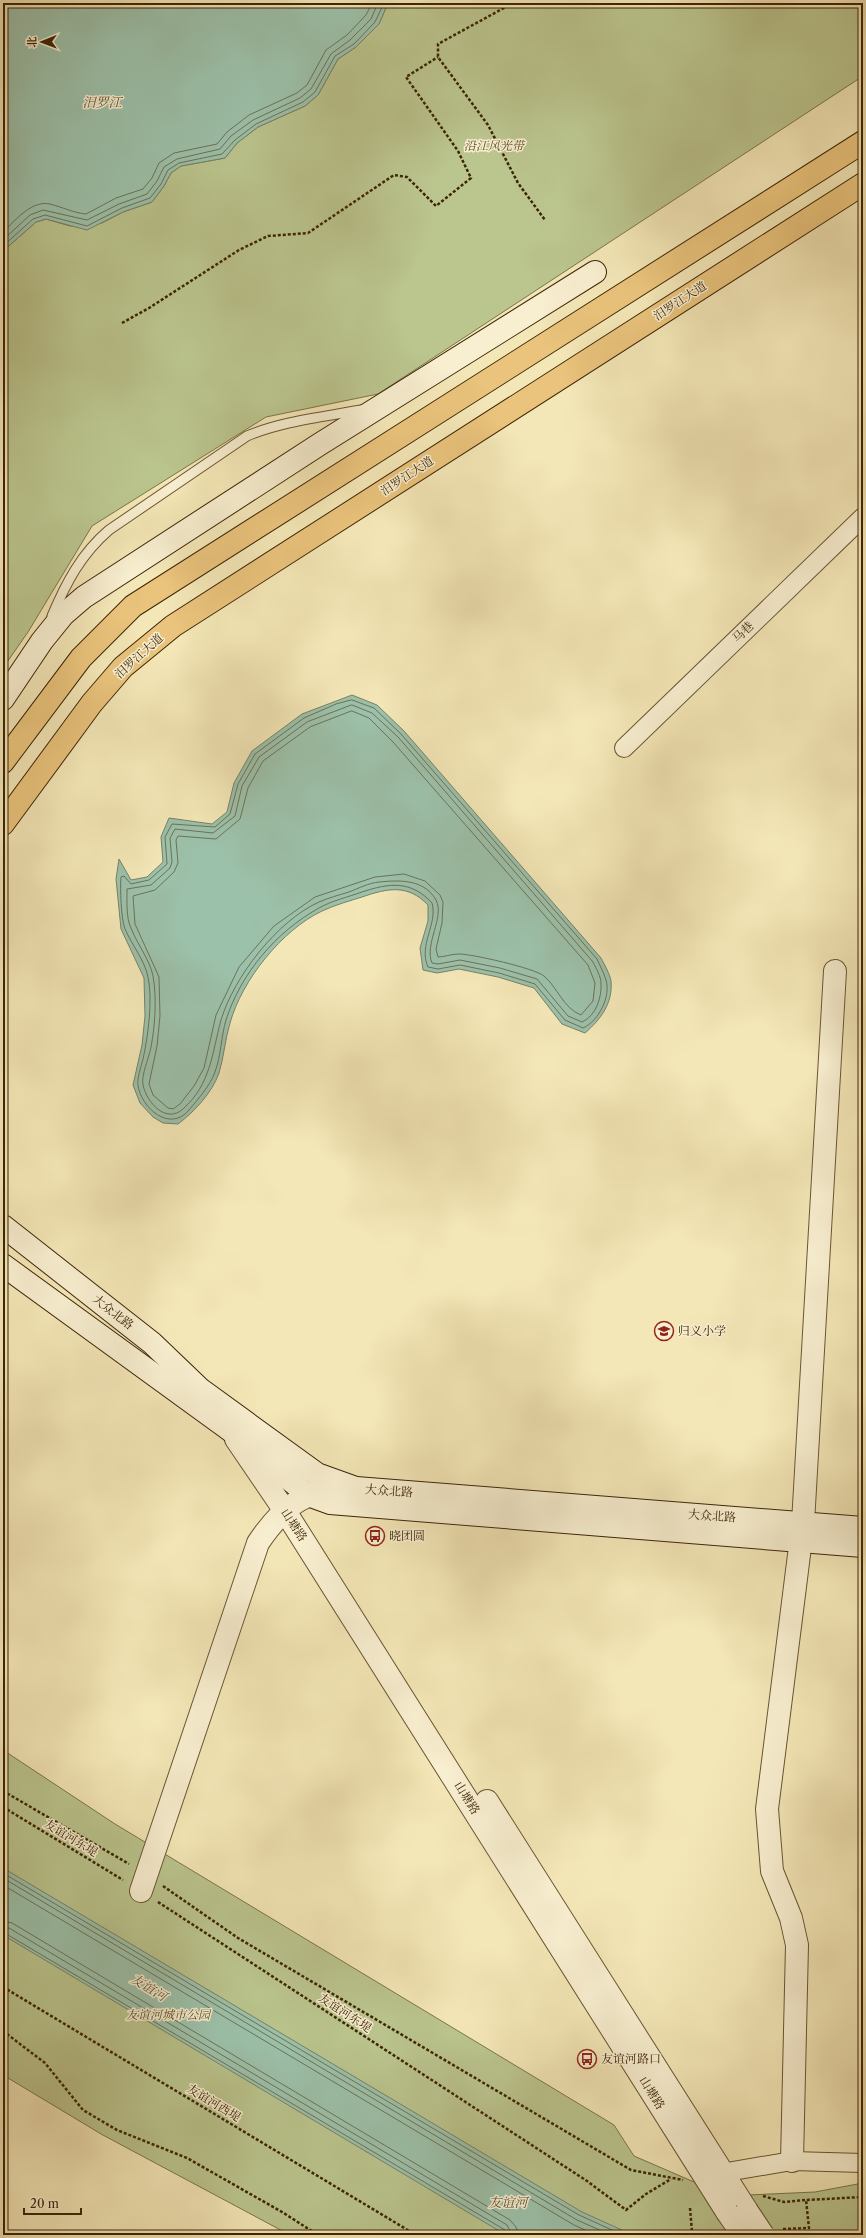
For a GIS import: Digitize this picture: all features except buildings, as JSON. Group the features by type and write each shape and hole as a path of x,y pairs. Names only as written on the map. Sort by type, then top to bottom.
{"main road":[{"path":"3,762 80,658 133,606 863,142"},
{"name":"汨罗江大道","path":"3,824 98,697 123,667 173,626 863,184"}],"street":[{"path":"3,699 42,641 63,615 84,597 313,448 382,407 595,272"},
{"name":"马巷","path":"624,748 863,517"},
{"path":"792,2161 797,1945 791,1918 772,1871 767,1809 802,1532 835,971"},
{"name":"大众北路","path":"3,1226 152,1342 200,1389"},
{"name":"大众北路","path":"3,1265 232,1422 317,1474 332,1481 356,1488 802,1532 863,1546"},
{"name":"山塘路","path":"200,1389 232,1422 296,1503 502,1853 714,2178 745,2206"},
{"name":"大众北路","path":"232,1422 260,1455 296,1503 330,1503 354,1506 802,1532 863,1528"},
{"path":"144,1882 258,1543 269,1527 296,1503 323,1490 356,1488"},
{"path":"714,2178 792,2161 863,2163"},
{"path":"743,2235 745,2206"},
{"path":"745,2206 763,2235"}],"lane":[{"path":"42,641 65,586 78,563 95,542 109,530 247,436 265,428 302,420 382,407"}],"path":[{"path":"513,3 438,44 438,57 488,125 518,183 545,220"},
{"path":"122,323 149,308 239,250 268,236 308,233 394,175 407,177 436,206 471,178 458,151 406,77 438,57"},
{"path":"3,1791 144,1882 631,2170 672,2179 714,2178"},
{"name":"友谊河东堤","path":"3,1807 144,1882 587,2181 626,2210 646,2194 672,2179"},
{"name":"友谊河西堤","path":"3,1987 416,2235"},
{"path":"3,2031 45,2063 83,2110 117,2130 186,2158 282,2212 318,2235"},
{"path":"745,2206 806,2200"}],"green space":[{"name":"沿江风光带","path":"388,3 863,3 863,76 378,394 266,417 92,526 28,632 3,668 3,251 36,222 46,219 70,226 102,223 123,212 152,202 164,186 171,173 181,166 225,158 237,143 258,127 305,106 318,95 338,59 356,47 379,24"},
{"name":"友谊河城市公园","path":"3,1750 115,1824 614,2125 634,2156 701,2185 748,2195 815,2192 863,2183 863,2235 290,2235 101,2134 3,2075"}],"water":[{"name":"汨罗江","path":"3,3 388,3 379,24 356,47 338,59 318,95 305,106 258,127 237,143 225,158 181,166 171,173 164,186 152,202 123,212 87,230 46,219 36,222 3,251"},
{"path":"352,695 377,705 404,731 601,958 611,981 610,996 605,1010 585,1033 562,1024 534,988 498,977 459,969 437,973 423,970 420,948 428,921 428,905 420,898 405,891 389,890 371,894 322,911 292,930 278,943 254,974 236,1007 228,1029 219,1073 212,1088 196,1108 178,1124 163,1123 153,1117 140,1103 133,1085 142,1045 145,1016 144,978 121,929 116,879 119,859 131,880 147,877 163,862 161,837 169,818 212,824 227,812 234,783 252,751 302,714"},
{"name":"友谊河","path":"3,1868 582,2212 633,2235 506,2235 3,1935"}],"place":[{"name":"归义小学","path":"664,1331"},
{"name":"晓团圆","path":"375,1536"},
{"name":"友谊河路口","path":"587,2059"}]}
